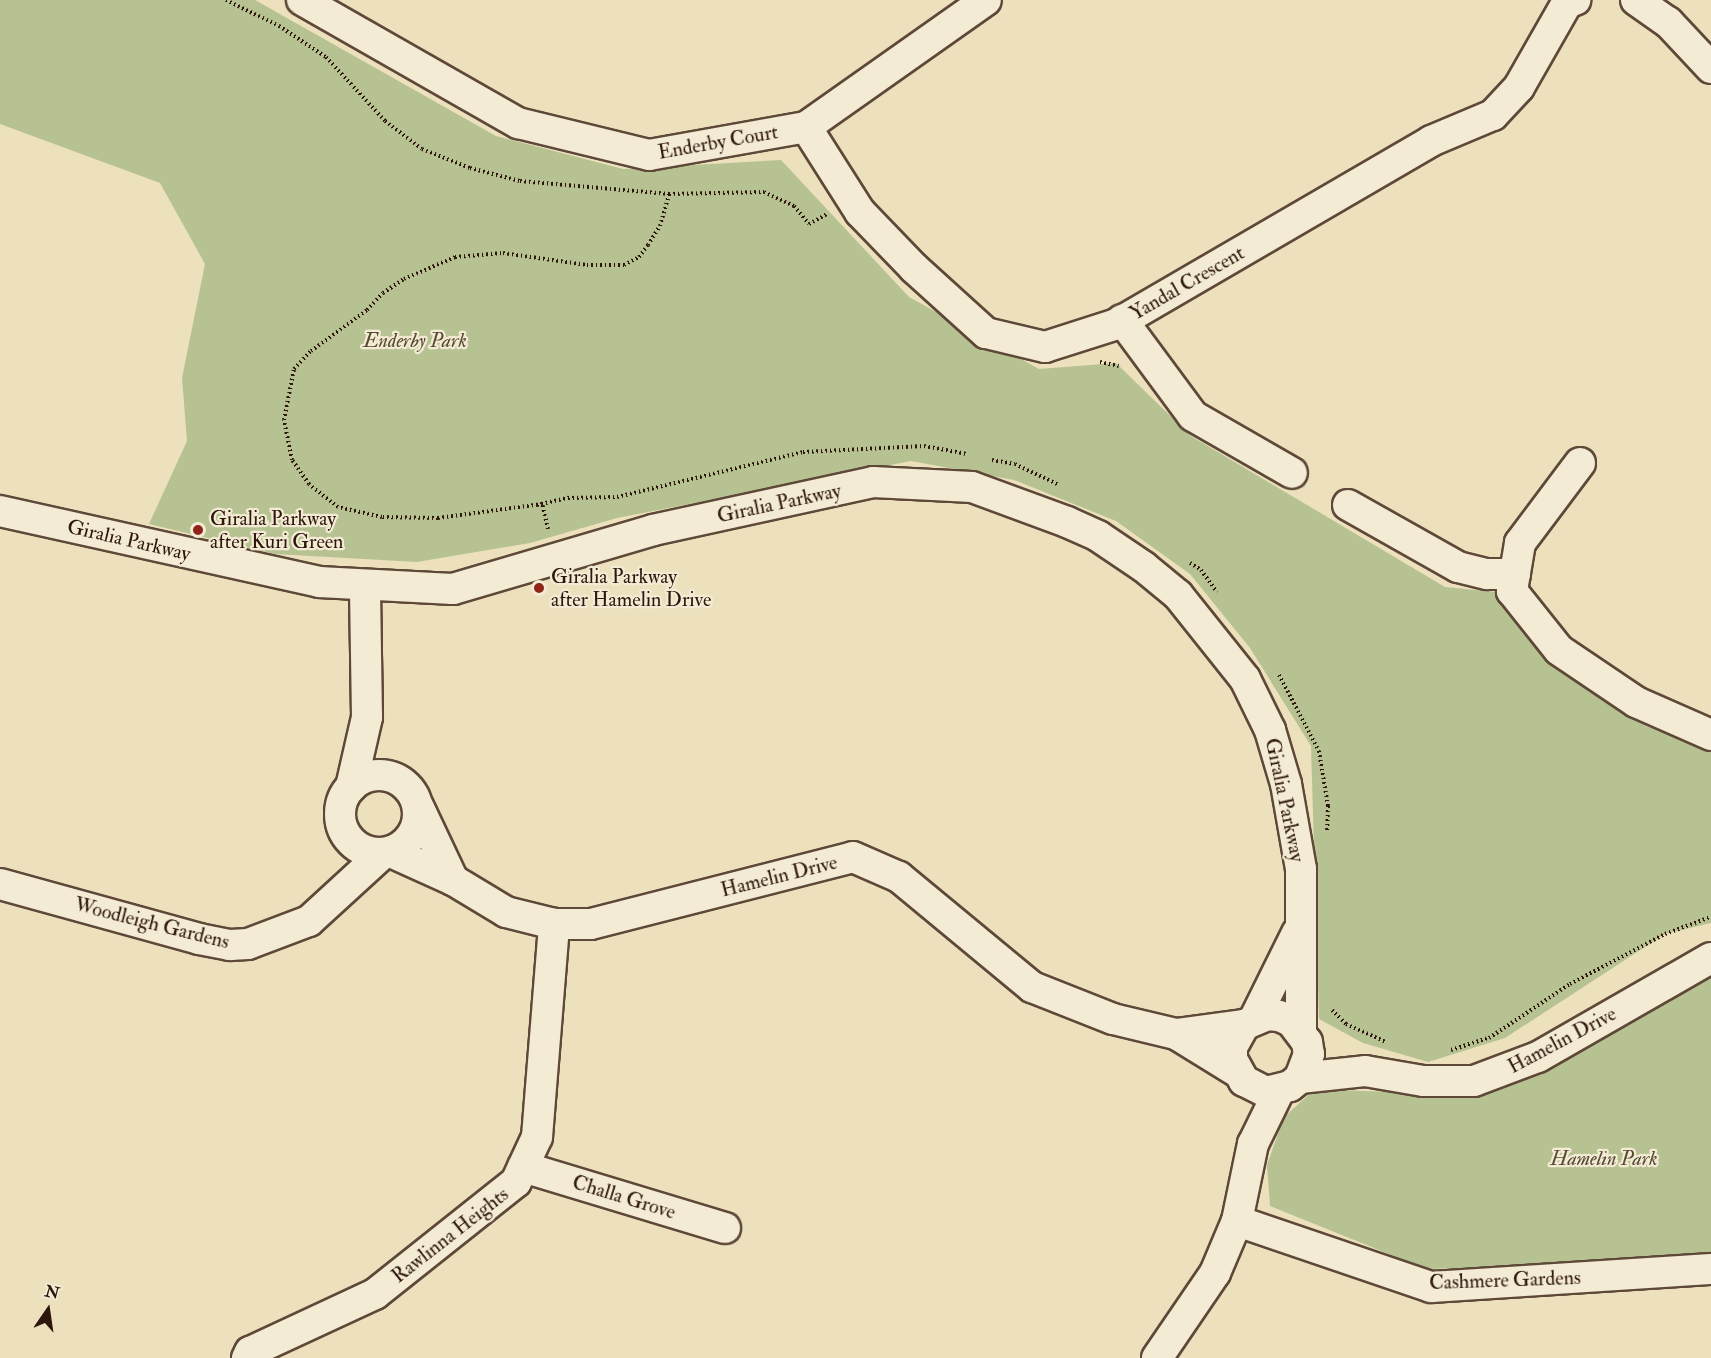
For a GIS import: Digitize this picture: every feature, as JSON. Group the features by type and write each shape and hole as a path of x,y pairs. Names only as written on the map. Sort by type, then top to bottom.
{"street":[{"name":"Enderby Court","path":"302,0 340,9 518,123 649,155 806,127 986,0"},
{"name":"Yandal Crescent","path":"806,127 860,212 914,268 986,333 1045,347 1122,320 1431,141 1493,115 1519,87 1568,3 1575,0"},
{"path":"1636,0 1668,22 1711,68"},
{"path":"1122,320 1193,416 1292,473"},
{"path":"1580,463 1520,543 1512,591 1559,650 1636,702 1711,735"},
{"name":"Giralia Parkway","path":"0,511 319,582 453,590 653,530 873,482 972,487 1098,536 1144,567 1178,595 1245,679 1270,730 1286,784 1301,869 1299,930 1304,1036"},
{"path":"1348,506 1458,567 1487,574 1515,574"},
{"path":"330,900 347,837 340,813 351,787 367,717 365,586"},
{"path":"367,717 388,776"},
{"path":"351,787 365,778 388,776 407,786 453,880"},
{"path":"347,837 363,850 387,853 410,839 416,829 418,806"},
{"name":"Hamelin Drive","path":"387,853 453,880 506,912 554,924 591,924 854,857 899,877 1032,987 1113,1019 1176,1034 1240,1076"},
{"name":"Woodleigh Gardens","path":"0,884 230,945 286,933 309,921 330,900 387,853"},
{"name":"Rawlinna Heights","path":"247,1358 250,1352 375,1294 516,1182 537,1137 554,924"},
{"name":"Giralia Parkway","path":"1249,1022 1299,930"},
{"name":"Hamelin Drive","path":"1289,1084 1365,1071 1423,1081 1474,1081 1509,1071 1711,958"},
{"path":"1157,1358 1215,1273 1237,1221 1253,1144 1289,1084 1307,1061 1304,1036 1279,1016 1249,1022 1232,1047 1253,1144"},
{"name":"Hamelin Drive","path":"1176,1034 1249,1022"},
{"name":"Hamelin Drive","path":"1304,1036 1365,1071"},
{"path":"1240,1076 1266,1092 1289,1084"},
{"name":"Challa Grove","path":"524,1167 725,1228"},
{"name":"Cashmere Gardens","path":"1237,1221 1431,1287 1711,1269"}],"path":[{"path":"669,194 660,226 648,245 639,257 624,265 587,265 503,253 455,257 404,279 383,293 368,310 311,351 294,369 284,420 292,460 309,484 338,507 382,517 438,518 537,505 567,498 617,497 803,452 924,446 969,455"},
{"path":"981,457 1015,464 1069,489"},
{"path":"537,505 542,504 556,559"},
{"path":"1181,557 1201,570 1222,599"},
{"path":"1272,665 1319,751 1328,806 1327,840"},
{"path":"1446,1051 1490,1038 1570,984 1665,934 1711,917"},
{"path":"1326,1001 1346,1024 1371,1038 1392,1043"}],"green space":[{"name":"Enderby Park","path":"0,0 255,0 496,136 623,169 781,160 909,297 1039,369 1116,363 1191,436 1445,587 1496,592 1551,661 1646,726 1711,748 1711,923 1665,934 1505,1038 1428,1062 1363,1043 1319,1019 1311,746 1250,648 1190,574 1116,521 1014,480 911,461 617,518 530,543 417,562 275,554 149,524 187,441 182,378 205,264 160,183 0,124"},
{"name":"Hamelin Park","path":"1711,972 1711,1260 1426,1269 1270,1206 1267,1165 1284,1117 1315,1089 1467,1095"}],"place":[{"name":"Giralia Parkway after Kuri Green","path":"198,530"},
{"name":"Giralia Parkway after Hamelin Drive","path":"539,588"}]}
